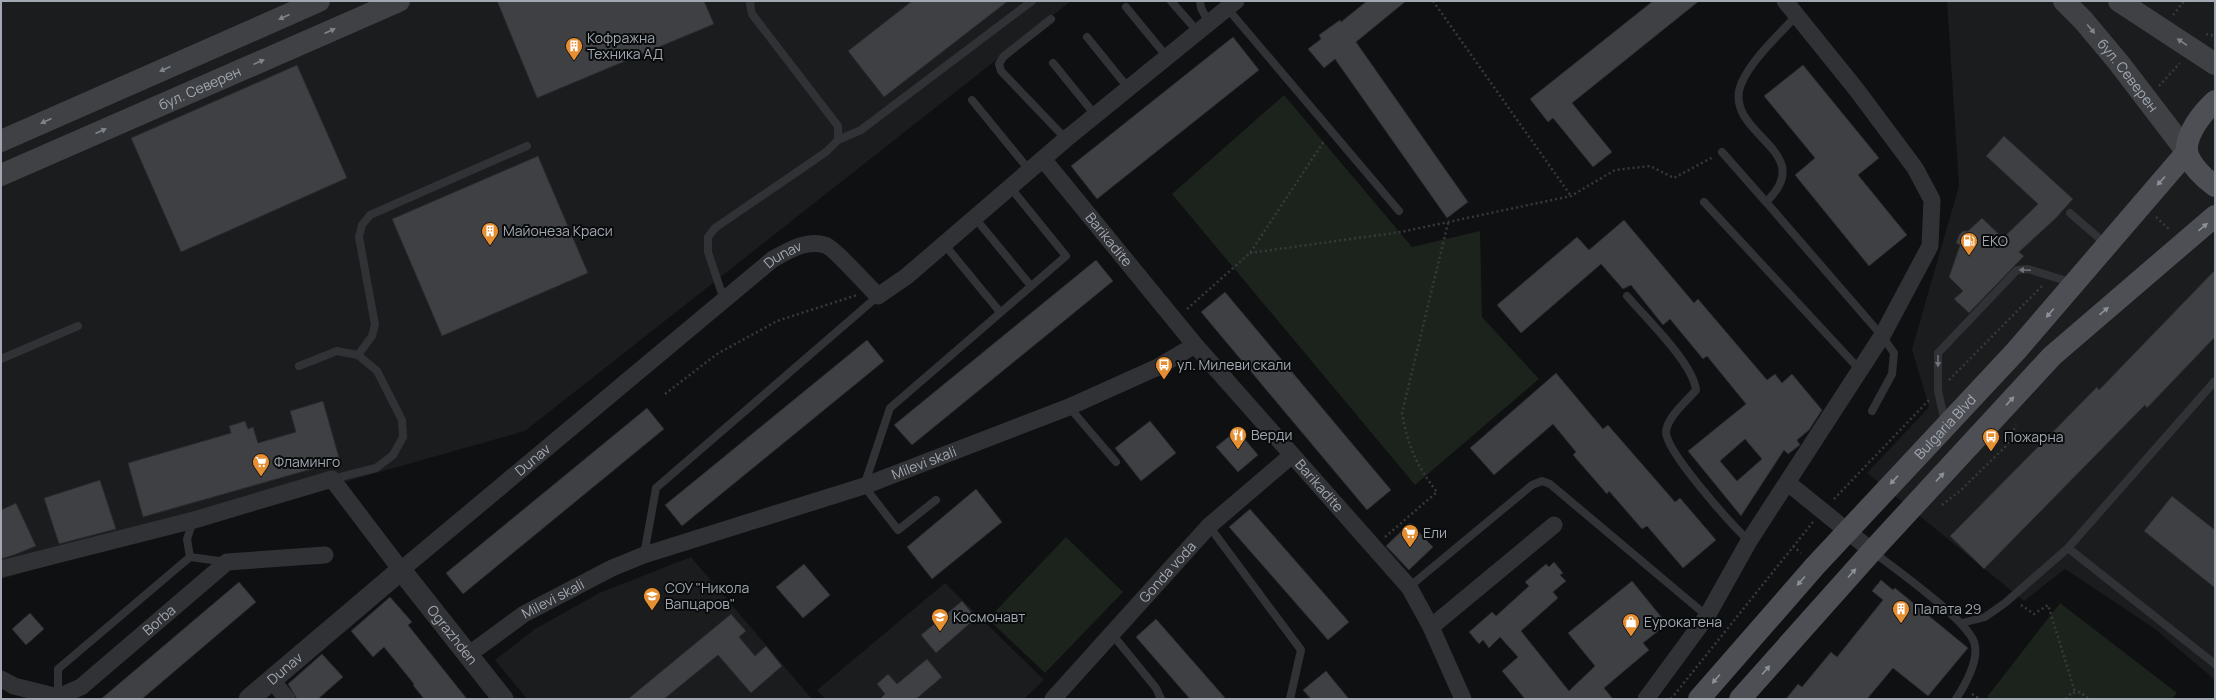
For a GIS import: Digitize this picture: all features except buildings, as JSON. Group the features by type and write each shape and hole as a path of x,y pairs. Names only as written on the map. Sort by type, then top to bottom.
{"main road":[{"path":"1,141 319,1"},
{"name":"бул. Северен","path":"1,175 399,1"},
{"name":"бул. Северен","path":"2064,1 2083,20 2120,63 2188,152"},
{"path":"2118,1 2215,64"},
{"path":"2215,101 2201,114 2191,132 2188,152 2196,168 2215,186"},
{"name":"Bulgaria Blvd","path":"1699,699 1846,532 2016,351 2075,284 2142,203 2188,152"},
{"path":"1740,699 1872,551 2052,356 2215,216"}],"street":[{"path":"1646,699 1707,616 1749,541 1882,336 1930,246 1932,200 1915,168 1856,89 1785,1"},
{"path":"878,296 907,276 1066,139 1232,5"},
{"name":"Barikadite","path":"1044,159 1194,345 1410,587 1431,627 1463,699"},
{"name":"Dunav","path":"249,699 773,259 795,247 814,243 826,245 878,296"},
{"name":"Milevi skali","path":"468,655 530,611 612,568 644,555 864,486 1069,407 1152,370 1194,345"},
{"name":"Gonda voda","path":"1053,699 1209,526 1292,455"},
{"path":"1,569 194,520 332,479 401,570"},
{"path":"1788,483 1846,532 1872,551"},
{"path":"1431,627 1554,525"},
{"path":"227,562 324,555"},
{"name":"Borba","path":"58,697 81,687 227,562"},
{"name":"Ograzhden","path":"401,570 503,699"},
{"path":"1,679 14,686 58,697"},
{"path":"272,680 287,699"}],"lane":[{"path":"751,1 750,4 752,14 838,126 838,140"},
{"path":"724,300 708,252 708,237 715,228 826,152 838,140 862,130 1032,1"},
{"path":"1172,1 1203,28"},
{"path":"1200,1 1203,28"},
{"path":"1232,5 1331,131 1399,211"},
{"path":"1126,8 1167,57"},
{"path":"1766,202 1776,192 1783,176 1782,161 1742,112 1739,92 1746,74 1796,16"},
{"path":"1052,18 1002,57 999,64 1001,70 1066,139"},
{"path":"1087,37 1129,89"},
{"path":"1053,63 1096,116"},
{"path":"972,100 1030,170"},
{"path":"358,355 372,336 375,325 359,237 362,225 370,215 527,146"},
{"path":"1722,152 1882,336 1894,353 1892,374 1872,411"},
{"path":"936,500 898,530 864,486 890,408 1066,256 1010,187"},
{"path":"1704,202 1860,370"},
{"path":"2070,213 2107,246"},
{"path":"975,218 1031,286"},
{"path":"944,244 1000,312"},
{"path":"1946,425 1938,391 1938,353 2018,270 2028,269 2075,284"},
{"path":"644,555 656,488 878,296"},
{"path":"1627,296 1682,360 1690,371 1695,382 1696,390 1673,417 1666,430 1667,440 1676,455 1737,530 1749,541"},
{"path":"1,360 78,326"},
{"path":"299,366 337,351 358,355 376,371 391,396 402,420 403,437 393,455 376,468 332,479"},
{"path":"1962,623 1985,617 2011,598 2068,548 2215,381"},
{"path":"1069,407 1116,462"},
{"path":"1410,587 1532,485 1542,481 1550,484 1707,616"},
{"path":"190,557 187,539 194,520"},
{"path":"1209,526 1301,650 1290,699"},
{"path":"2068,548 2215,664"},
{"path":"1872,551 1962,623 1974,643 1974,664 1965,685 1956,699"},
{"path":"58,697 58,669 190,557 227,562"},
{"path":"1112,634 1156,688 1161,699"}],"path":[{"path":"1433,1 1571,196"},
{"path":"2172,17 2184,1"},
{"path":"2156,88 2182,61"},
{"path":"1174,320 1250,253 1331,131"},
{"path":"1250,253 1401,232 1571,196 1615,170 1650,166 1674,178 1722,152"},
{"path":"2154,214 2175,235"},
{"path":"1374,547 1437,492 1420,471 1406,437 1402,413 1448,223"},
{"path":"1671,699 1822,512 1938,391 2052,277"},
{"path":"665,394 717,354 777,321 863,293 878,296"},
{"path":"1940,507 1961,490 2008,445 2017,421"},
{"path":"2011,598 2034,614 2048,605 2075,692"},
{"path":"2066,699 2071,693 2075,692 2084,693 2089,699"}],"shaded area":[{"path":"1,1 1071,1 525,431 1,579"},
{"path":"1947,1 2215,1 2215,680 2155,629 2065,569 2024,601 1867,473 1929,407 1912,349 1959,186"},
{"path":"1284,95 1412,247 1480,231 1482,317 1539,379 1415,485 1172,194"},
{"path":"1066,537 1123,592 1045,673 988,619"},
{"name":"СОУ \"Никола Вапцаров\"","path":"691,557 812,699 527,699 495,660 535,629 599,593"},
{"name":"Космонавт","path":"945,583 1044,680 1024,699 825,699 817,690"},
{"path":"2060,603 2177,693 2172,699 1990,699 1987,697"}],"place":[{"name":"Кофражна Техника АД","path":"574,61"},
{"name":"Майонеза Краси","path":"490,246"},
{"name":"EKO","path":"1969,256"},
{"name":"ул. Милеви скали","path":"1164,380"},
{"name":"Верди","path":"1238,450"},
{"name":"Пожарна","path":"1991,452"},
{"name":"Фламинго","path":"261,477"},
{"name":"Ели","path":"1410,548"},
{"name":"СОУ \"Никола Вапцаров\"","path":"652,611"},
{"name":"Палата 29","path":"1901,624"},
{"name":"Космонавт","path":"940,632"},
{"name":"Еурокатена","path":"1631,637"}]}
